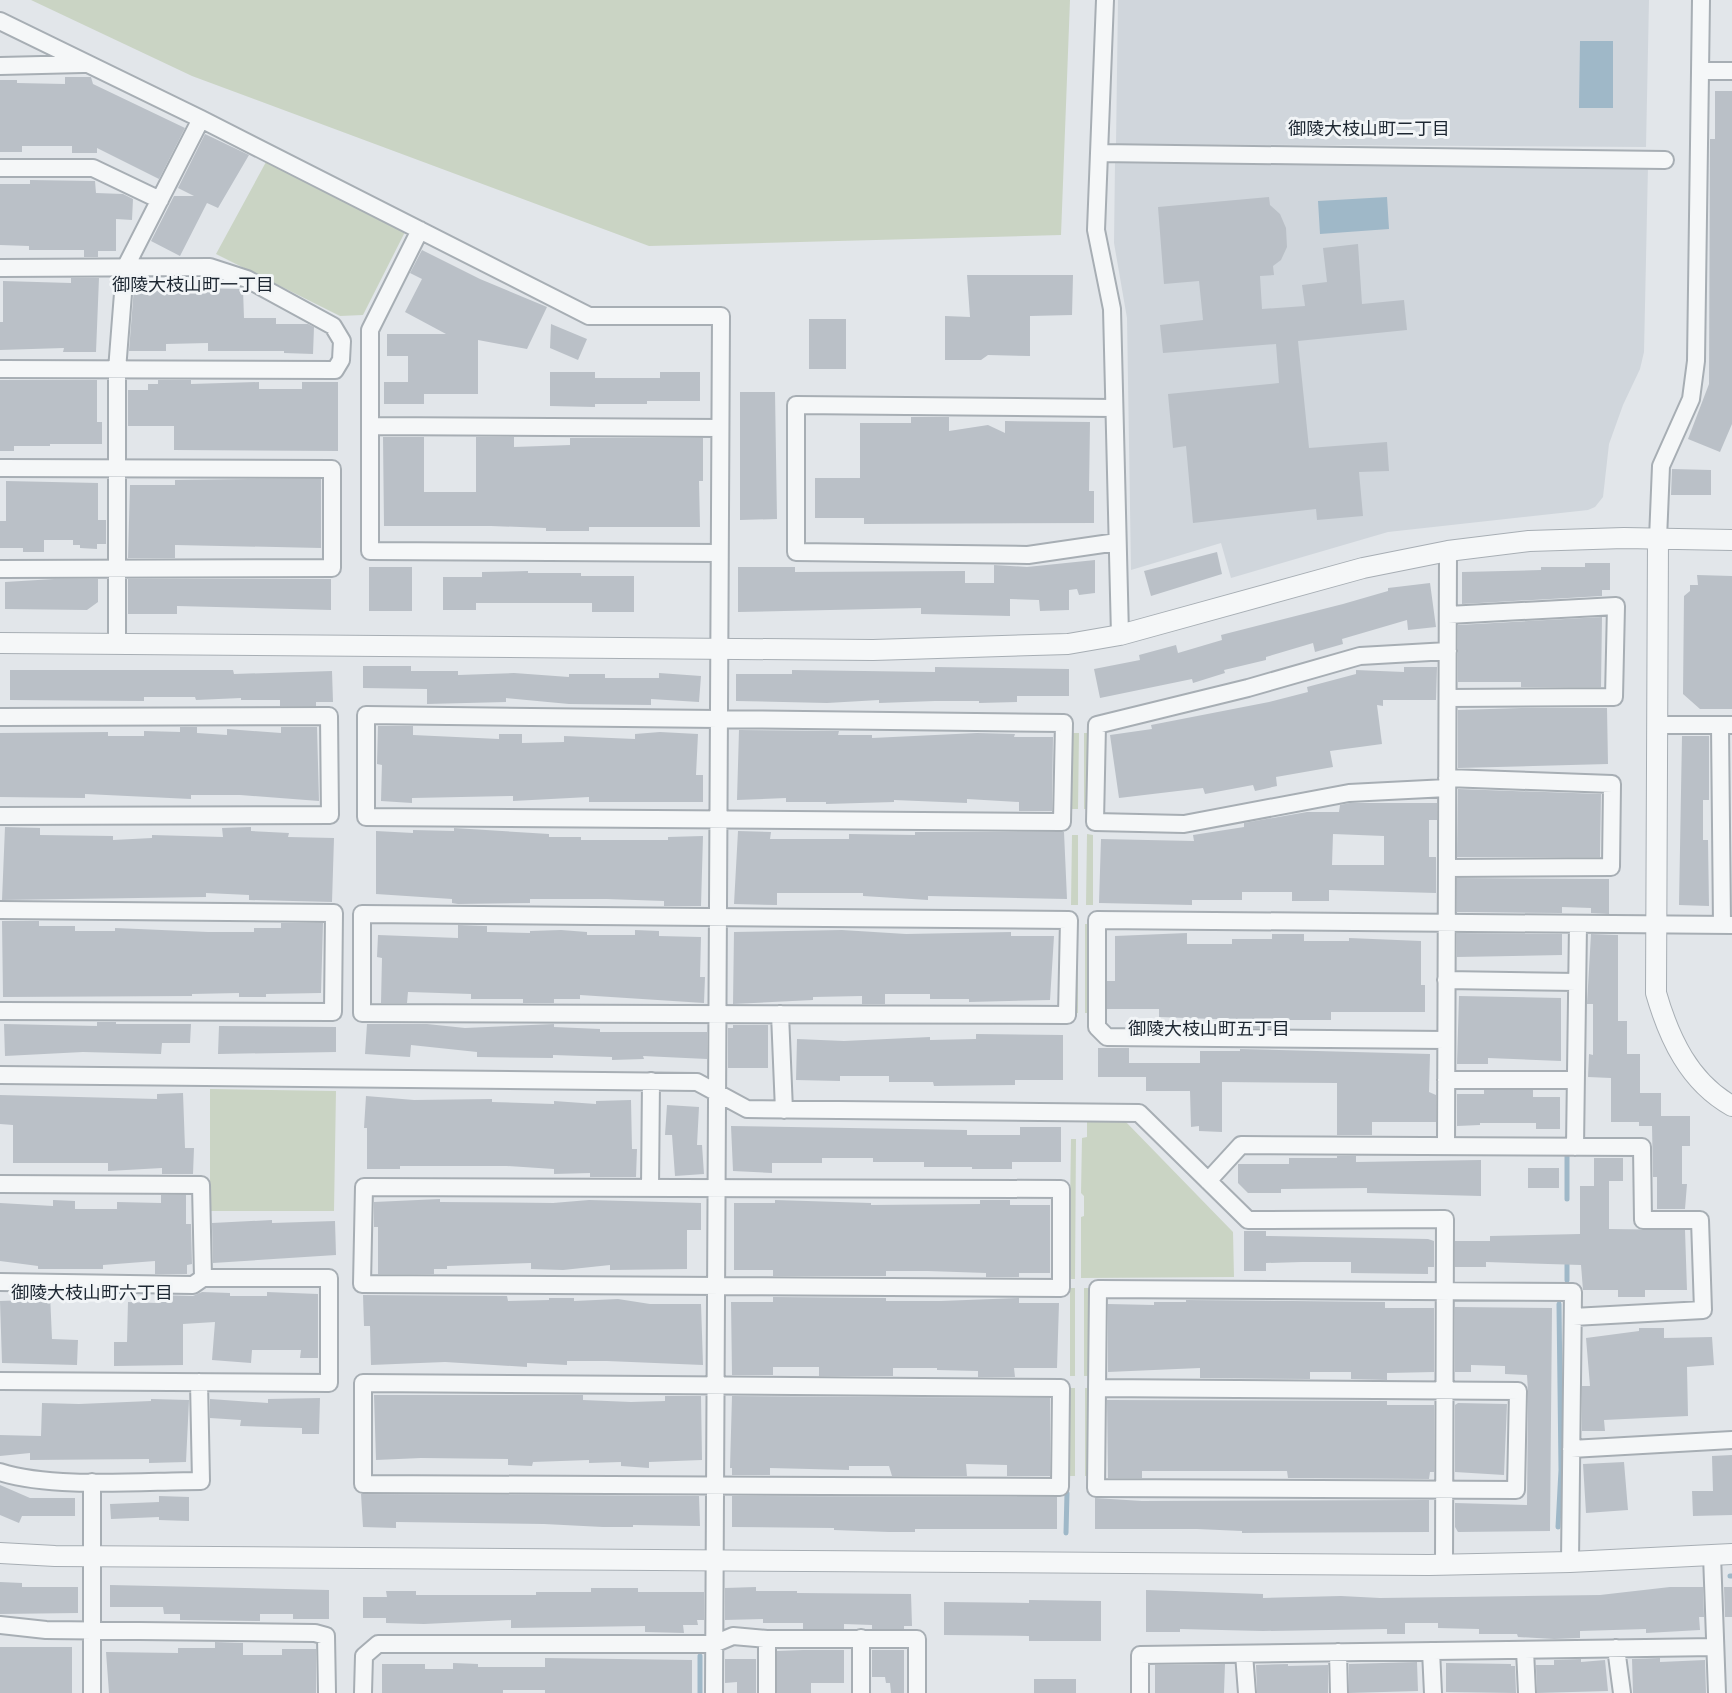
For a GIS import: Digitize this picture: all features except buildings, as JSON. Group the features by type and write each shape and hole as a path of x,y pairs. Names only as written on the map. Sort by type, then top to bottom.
{"street":[{"path":"1105,0 1096,231 1112,309 1112,408 1120,635"},
{"path":"1701,0 1696,361 1691,399 1661,466 1658,539 1656,993 1666,1026 1685,1062 1697,1077 1732,1106"},
{"path":"0,21 201,119 589,316 721,316 714,1693"},
{"path":"0,66 86,64"},
{"path":"1701,71 1732,71"},
{"path":"117,644 117,370 125,268 201,119"},
{"path":"1099,153 1665,160"},
{"path":"0,168 93,168 160,200"},
{"path":"420,230 370,330 370,551 719,553"},
{"path":"0,268 210,267 247,279 333,326 342,341 341,360 335,370 0,369"},
{"path":"1112,408 796,405 796,552 1028,555 1117,542"},
{"path":"370,426 720,428"},
{"path":"0,468 332,469 332,568 0,569"},
{"path":"0,643 719,649 977,648 1068,644 1120,635 1363,568 1448,551 1529,541 1732,540"},
{"path":"1446,1146 1448,551"},
{"path":"1448,615 1616,606 1614,697 1448,698"},
{"path":"1447,868 1611,867 1612,784 1447,783 1349,793 1184,824 1095,822 1097,725 1248,688 1360,656 1448,651"},
{"path":"366,715 719,719 1064,723 1062,822 366,817 366,715"},
{"path":"0,717 329,716 330,804 330,815 317,816 0,816"},
{"path":"1446,1040 1107,1037 1097,1028 1097,920 1727,925 1726,725 1657,724"},
{"path":"0,910 334,913 333,1012 0,1011"},
{"path":"362,914 718,917 1069,920 1067,1015 362,1013 362,914"},
{"path":"1575,1147 1578,924"},
{"path":"1446,980 1577,982"},
{"path":"780,1014 784,1110"},
{"path":"0,1075 696,1082 747,1109 1139,1113 1248,1220 1445,1219 1444,1565"},
{"path":"1446,1080 1576,1080"},
{"path":"650,1188 651,1081"},
{"path":"1208,1181 1241,1145 1642,1147 1643,1220 1700,1220 1703,1310 1573,1317"},
{"path":"0,1184 201,1185 203,1278"},
{"path":"364,1187 716,1188 1061,1189 1061,1288 362,1284 364,1187"},
{"path":"0,1282 193,1285 203,1278 328,1278 329,1383 0,1381"},
{"path":"1097,1388 1518,1392 1516,1490 1096,1488 1097,1388 1098,1289 1573,1292 1569,1562"},
{"path":"0,1472 19,1478 92,1482 201,1481 199,1382"},
{"path":"363,1383 1061,1388 1060,1488 715,1486 363,1484 363,1383"},
{"path":"1571,1449 1732,1440"},
{"path":"92,1482 93,1693"},
{"path":"0,1553 92,1556 1444,1565 1732,1554"},
{"path":"1712,1555 1717,1693"},
{"path":"0,1625 25,1629 315,1633 326,1636 327,1693"},
{"path":"363,1693 364,1656 378,1644 714,1644 733,1636 767,1639 917,1639 917,1693"},
{"path":"861,1638 861,1693"},
{"path":"767,1639 767,1693"},
{"path":"1140,1693 1140,1655 1715,1647"},
{"path":"1616,1648 1622,1693"},
{"path":"1525,1650 1527,1693"},
{"path":"1431,1651 1433,1693"},
{"path":"1338,1652 1339,1693"},
{"path":"1244,1654 1247,1693"}],"shaded area":[{"path":"1118,0 1649,0 1646,147 1116,144"},
{"path":"1115,163 1648,166 1644,352 1640,369 1623,405 1609,444 1603,497 1595,507 1588,510 1388,532 1231,578 1221,543 1131,570 1127,318 1114,243"}],"green space":[{"path":"31,0 1070,0 1061,235 649,246 192,76"},
{"path":"266,162 405,232 363,315 340,316 216,254"},
{"path":"1072,733 1079,733 1078,809 1072,809"},
{"path":"1084,733 1092,733 1091,809 1084,809"},
{"path":"1087,834 1093,835 1093,905 1086,905"},
{"path":"1072,835 1078,835 1078,905 1071,905"},
{"path":"1085,924 1092,924 1092,1013 1085,1013"},
{"path":"1071,936 1078,936 1078,1013 1071,1013"},
{"path":"210,1089 336,1091 334,1211 210,1211"},
{"path":"1087,1121 1125,1121 1233,1232 1234,1277 1081,1278 1081,1217 1084,1216 1084,1196 1081,1193 1082,1138 1087,1137"},
{"path":"1071,1139 1076,1139 1075,1279 1069,1279"},
{"path":"1070,1288 1075,1288 1075,1376 1070,1376"},
{"path":"1084,1288 1090,1288 1090,1376 1084,1376"},
{"path":"1069,1388 1075,1388 1075,1476 1069,1476"},
{"path":"1085,1388 1090,1388 1090,1476 1085,1476"}],"water":[{"path":"1580,41 1613,41 1613,108 1579,108"},
{"path":"1387,197 1389,229 1320,234 1318,201"}],"waterway":[{"path":"1567,1156 1567,1199"},
{"path":"1567,1258 1567,1280"},
{"path":"1558,1527 1561,1470 1559,1304"},
{"path":"1066,1533 1067,1493"},
{"path":"700,1656 700,1693"}],"district":[{"name":"御陵大枝山町二丁目","path":"1369,129"},
{"name":"御陵大枝山町一丁目","path":"193,285"},
{"name":"御陵大枝山町五丁目","path":"1209,1029"},
{"name":"御陵大枝山町六丁目","path":"92,1293"}]}
